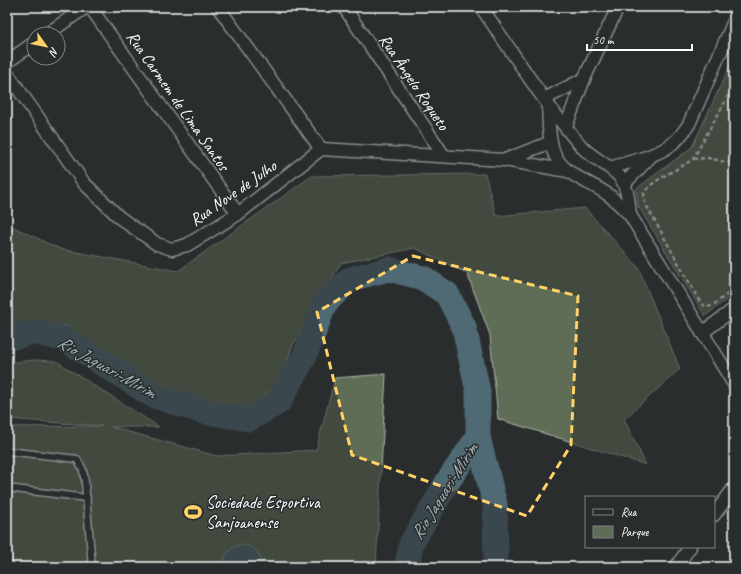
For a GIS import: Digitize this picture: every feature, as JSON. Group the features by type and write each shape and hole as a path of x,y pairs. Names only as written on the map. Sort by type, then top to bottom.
{"street":[{"path":"59,26 86,7"},
{"name":"Rua Carmem de Lima Santos","path":"90,7 238,214"},
{"path":"218,7 321,149 504,160 568,171"},
{"name":"Rua Ângelo Roqueto","path":"344,7 444,156"},
{"path":"566,126 584,79 618,7"},
{"path":"485,9 546,102 589,154 619,175 628,196 630,215"},
{"path":"610,168 652,155 672,145 682,135 734,21"},
{"path":"7,62 26,49"},
{"name":"Rua Nove de Julho","path":"7,73 84,182 120,218 157,244 172,248 187,245 238,214 321,149"},
{"path":"546,102 584,79"},
{"path":"546,102 552,142 556,157 568,171 610,197 630,215 734,384"},
{"path":"504,160 552,142"},
{"path":"624,184 652,155"},
{"path":"702,333 734,309"},
{"path":"715,514 734,488"},
{"path":"676,567 689,548"}],"lane":[{"path":"7,451 77,459 83,470 87,498 92,567"},
{"path":"7,488 87,498"}],"path":[{"path":"693,160 726,100 734,82"},
{"path":"734,164 708,158 693,160 650,185 644,193 645,203 700,302 706,307 712,306 734,289"}],"highlighted area":[{"path":"413,256 578,296 571,445 527,516 352,455 317,312"}],"green space":[{"path":"734,57 734,294 705,316 638,206 636,189 692,147"},
{"path":"485,174 496,216 585,208 638,267 680,369 624,419 646,465 498,419 490,335 467,273 415,248 341,263 293,345 278,385 244,412 166,392 66,326 7,325 7,224 60,249 178,271 312,176"},
{"name":"Sociedade Esportiva Sanjoanense","path":"34,360 56,361 159,427 111,427 217,456 316,450 335,378 386,374 376,567 7,567 7,427 102,426 7,419 7,363"}],"water":[{"path":"238,545 248,546 255,550 260,557 261,567 224,567 225,556"}],"waterway":[{"name":"Rio Jaguari-Mirim","path":"7,339 33,332 64,339 152,395 204,412 249,419 279,402 305,355 325,303 350,279 389,269 423,278 447,294 464,327 478,391 478,437 448,481 411,544 407,567"},
{"path":"478,437 495,505 496,567"}],"place":[{"name":"Sociedade Esportiva Sanjoanense","path":"193,512"}]}
